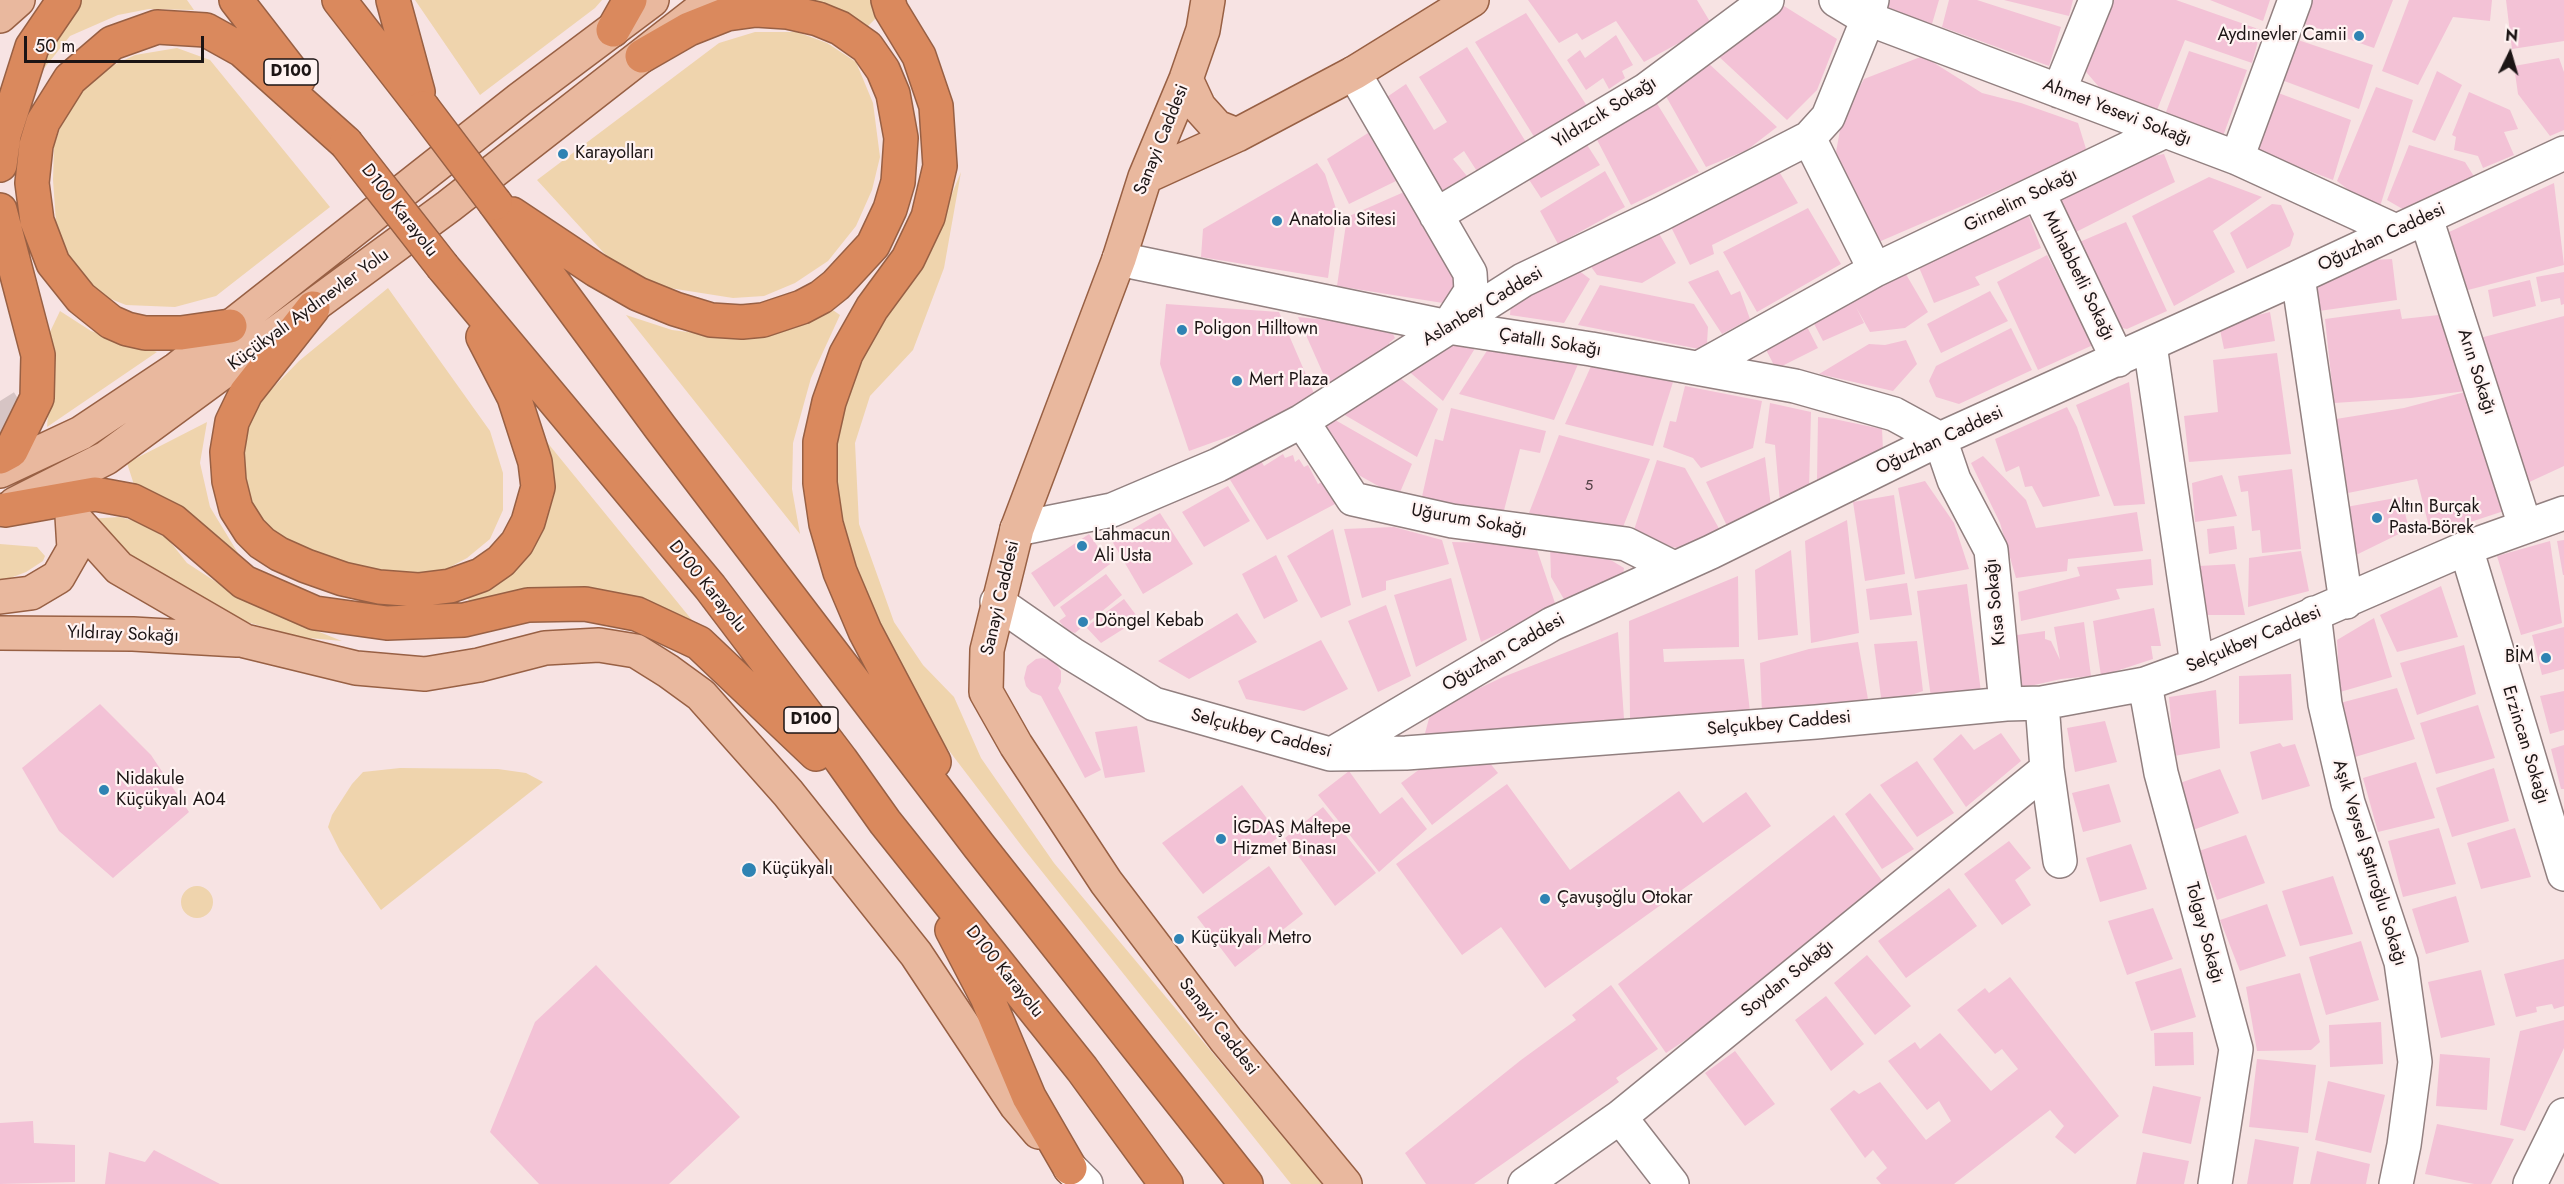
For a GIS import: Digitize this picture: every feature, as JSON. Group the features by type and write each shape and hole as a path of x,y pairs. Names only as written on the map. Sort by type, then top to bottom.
{"highway":[{"path":"0,165 3,135 32,47 64,0"},
{"name":"D100 Karayolu","path":"236,0 443,267 710,587 885,822 1082,1069 1166,1184"},
{"path":"339,0 495,202 660,427 979,846 1246,1184"},
{"path":"393,0 423,108"},
{"path":"613,30 630,0"},
{"path":"888,0 891,10 918,56 936,106 940,165 928,217 908,259 872,308 846,354 820,442 820,483 826,524 840,572 865,631 979,846"},
{"path":"495,202 618,283 667,307 711,320 742,322 763,320 783,314 821,297 851,270 873,245 881,228 898,182 901,162 901,138 893,94 883,70 867,47 847,33 818,19 787,12 756,10 727,14 689,29 642,56"},
{"path":"230,326 181,333 146,333 127,329 111,322 81,298 53,263 36,221 32,183 36,145 43,122 70,79 112,43 157,27 206,30 242,50 346,143"},
{"path":"0,210 38,355 38,398 11,451 0,458"},
{"path":"313,308 246,393 232,422 227,452 229,481 236,508 250,531 262,543 306,566 343,579 379,587 418,590 450,586 481,575 501,561 517,543 525,529 538,488 533,453 514,397 443,267"},
{"path":"3,510 95,494 133,501 173,521 244,582 315,613 387,623 464,620 528,605 585,604 637,614 699,644 751,690 885,822"},
{"path":"920,867 987,997 1029,1097 1078,1176"}],"main road":[{"path":"0,16 18,0"},
{"name":"Küçükyalı Aydınevler Yolu","path":"0,471 81,433 177,369 520,99 652,0"},
{"name":"Küçükyalı Aydınevler Yolu","path":"3,510 106,458 449,207 713,0"},
{"name":"Sanayi Caddesi","path":"1208,0 1203,30 1186,79 1145,177 1119,259 1017,529 997,602 987,651 986,692 1016,745 1106,882 1226,1040 1345,1184"},
{"path":"1145,177 1237,135 1353,74 1468,2"},
{"path":"1186,79 1199,107 1217,127 1237,135"},
{"path":"0,597 31,593 58,577 74,549 72,516 118,568 245,641 356,668 424,674 479,665 545,648 599,645 636,651 701,695 788,793 915,954 1016,1105 1078,1176"},
{"name":"Yıldıray Sokağı","path":"0,633 133,634 245,641"}],"street":[{"name":"Yıldızcık Sokağı","path":"1436,215 1646,90 1767,0"},
{"name":"Ahmet Yesevi Sokağı","path":"1836,0 1869,9 2059,91 2237,158 2397,231"},
{"path":"2059,91 2096,0"},
{"path":"2237,158 2295,0"},
{"name":"Aslanbey Caddesi","path":"1017,529 1112,510 1218,465 1302,421 1523,280 1661,214 1809,138 1828,117 1869,9"},
{"path":"1353,74 1470,273 1471,291 1448,327"},
{"name":"Girnelim Sokağı","path":"1699,368 1875,270 2166,131"},
{"path":"1809,138 1875,270"},
{"name":"Oğuzhan Caddesi","path":"1330,754 1552,624 1711,552 1940,439 2298,278 2564,153"},
{"name":"Muhabbetli Sokağı","path":"2038,192 2118,360"},
{"name":"Arın Sokağı","path":"2426,218 2525,526"},
{"name":"Çatallı Sokağı","path":"1119,259 1448,327 1795,386 1894,414 1940,439"},
{"path":"2298,278 2346,602"},
{"path":"2150,345 2197,665"},
{"name":"Uğurum Sokağı","path":"1302,421 1353,499 1452,521 1626,544 1674,568"},
{"name":"Kısa Sokağı","path":"1940,439 1954,480 1991,550 2006,704"},
{"name":"Selçukbey Caddesi","path":"997,602 1072,654 1154,705 1330,754 1406,753 1792,724 2006,704 2042,704 2145,684 2197,665 2314,613 2346,602 2466,548 2564,513"},
{"name":"Erzincan Sokağı","path":"2466,548 2564,874"},
{"name":"Aşık Veysel Şatıroğlu Sokağı","path":"2314,613 2325,704 2348,802 2401,962 2415,1062 2404,1145 2396,1184"},
{"name":"Tolgay Sokağı","path":"2145,684 2161,773 2236,1049 2216,1184"},
{"path":"2042,704 2047,769 2060,861"},
{"name":"Soydan Sokağı","path":"1525,1184 1620,1117 2047,769"},
{"path":"2530,1184 2564,1115"},
{"path":"1620,1117 1672,1184"}],"shaded area":[{"path":"77,0 187,0 194,10 149,9 118,15 70,36 30,86 57,28"},
{"path":"415,0 602,0 595,8 480,95"},
{"path":"807,0 871,0 877,17 863,31"},
{"path":"755,32 797,32 827,43 856,62 873,103 880,157 872,190 856,226 828,261 795,283 764,296 733,298 663,287 614,264 537,180 719,43"},
{"path":"177,48 210,60 330,207 216,296 175,307 126,305 88,290 74,268 56,222 53,180 54,145 68,107 97,73 135,55"},
{"path":"961,172 944,268 913,350 870,396 855,443 859,524 894,622 923,665 954,697 981,758 1054,863 1322,1184 1291,1184 1024,849 931,727 880,636 846,545 833,490 834,433 853,377 885,319 925,259"},
{"path":"388,288 490,431 503,473 503,510 490,539 467,558 437,574 383,578 274,536 250,509 238,464 244,427 264,397 299,361"},
{"path":"827,306 840,315 811,378 793,443 792,489 800,534 626,315 672,330 711,335"},
{"path":"60,311 91,331 157,352 47,427 52,361 49,334"},
{"path":"207,422 200,463 210,507 247,568 136,491 127,463"},
{"path":"542,436 696,625 649,604 582,587 525,592 473,608 466,595 500,573"},
{"path":"120,517 138,522 168,539 187,563 233,593 284,618 342,641 298,637 240,620 122,553 86,519"},
{"path":"0,544 37,547 45,556 43,561 26,572 0,582"},
{"path":"400,768 498,769 526,773 543,782 381,910 340,851 328,827 332,815 352,784 363,772"},
{"path":"197,886 209,890 213,902 209,914 197,918 185,914 181,902 185,890"}],"building":[{"path":"1528,0 1697,0 1712,25 1644,62 1616,21 1582,40 1577,33 1559,43"},
{"path":"1885,0 1939,0 1932,24 1883,7"},
{"path":"1949,0 1977,0 2061,27 2049,66 1942,27"},
{"path":"2004,0 2073,0 2069,16"},
{"path":"2108,0 2176,0 2261,30 2252,63 2185,40 2157,110 2099,87 2081,66"},
{"path":"2210,0 2270,0 2263,21"},
{"name":"Aydınevler Camii","path":"2311,0 2393,0 2374,48 2302,23"},
{"path":"2409,0 2492,0 2490,21 2453,17 2418,85 2382,71"},
{"path":"2506,0 2564,0 2564,41 2512,49"},
{"path":"1784,6 1837,39 1817,90 1787,120 1715,53 1771,7"},
{"path":"1526,13 1589,109 1538,143 1475,42"},
{"path":"1616,35 1633,65 1622,71 1625,78 1609,89 1603,78 1586,90 1567,60 1580,50 1585,58"},
{"path":"2292,38 2373,65 2359,109 2279,79"},
{"path":"1467,47 1529,147 1480,176 1464,151 1453,159 1471,181 1443,199 1381,101 1406,84 1434,130 1447,122 1419,77"},
{"path":"2189,51 2247,70 2222,139 2166,112"},
{"path":"1923,56 1982,93 2021,103 2078,123 2087,152 1874,244 1836,152 1842,119 1864,79"},
{"path":"2559,58 2564,72 2564,130 2550,136 2518,94 2514,66"},
{"path":"1706,61 1777,127 1747,150 1706,167 1663,91"},
{"path":"2437,71 2462,85 2435,141 2412,132"},
{"path":"2376,87 2413,100 2378,213 2337,181"},
{"path":"2273,91 2351,120 2333,180 2252,149"},
{"path":"2469,92 2510,110 2518,129 2504,132 2514,155 2483,168 2478,156 2454,150 2456,137 2452,135"},
{"path":"1653,97 1699,172 1631,205 1595,136"},
{"name":"Anatolia Sitesi","path":"1368,133 1396,181 1349,204 1327,159"},
{"path":"1582,137 1600,165 1541,198 1524,172"},
{"path":"2409,145 2465,162 2475,178 2406,211 2387,200"},
{"path":"2164,154 2175,182 2070,235 2054,202 2148,157"},
{"name":"Anatolia Sitesi","path":"1317,163 1325,174 1337,212 1328,278 1201,257 1203,229"},
{"path":"1777,168 1798,203 1712,245 1714,254 1690,265 1668,221"},
{"path":"1605,171 1625,207 1558,244 1540,211"},
{"path":"2209,177 2262,197 2213,231 2235,272 2174,306 2132,216"},
{"path":"2554,183 2564,265 2468,290 2447,233"},
{"name":"Anatolia Sitesi","path":"1404,192 1456,276 1449,304 1337,286 1347,217"},
{"path":"2272,204 2281,205 2294,234 2290,246 2247,269 2230,233"},
{"path":"1808,208 1841,264 1757,312 1723,252"},
{"path":"2019,215 2029,217 2041,248 1975,277 1980,285 1934,303 1915,258"},
{"path":"2126,222 2167,311 2127,329 2116,327 2075,244"},
{"path":"1657,230 1676,263 1642,283 1597,275 1589,264"},
{"path":"2047,255 2093,345 2038,370 1997,282"},
{"path":"2392,259 2397,300 2319,311 2314,285 2373,260"},
{"path":"1903,269 1928,312 1905,328 1870,332 1856,307 1864,323 1823,341 1811,318"},
{"path":"1578,270 1590,279 1564,323 1510,315 1511,303"},
{"path":"1718,270 1731,295 1740,291 1750,319 1722,334 1688,282"},
{"path":"2564,272 2564,304 2561,305 2560,298 2541,302 2536,277"},
{"path":"2530,280 2536,306 2493,317 2488,290"},
{"path":"1600,285 1694,304 1708,327 1707,343 1699,349 1578,325"},
{"path":"1990,291 2008,321 1941,353 1927,324"},
{"name":"Mert Plaza","path":"1166,304 1279,312 1316,398 1261,425 1189,451 1160,364"},
{"path":"2400,309 2402,319 2439,315 2466,391 2411,398 2334,403 2325,319"},
{"path":"2270,312 2275,341 2224,349 2219,325"},
{"path":"2564,316 2564,466 2525,484 2476,339"},
{"path":"1298,317 1383,326 1384,332 1393,334 1395,338 1389,343 1392,348 1329,387"},
{"path":"1804,321 1818,348 1776,369 1763,344"},
{"path":"2011,328 2032,370 1959,404 1936,397 1929,381 1936,366"},
{"path":"1906,340 1917,364 1893,391 1819,374 1869,344 1885,345"},
{"path":"1442,342 1477,345 1443,401 1405,368"},
{"path":"1490,346 1579,362 1554,420 1459,394"},
{"path":"2277,353 2291,454 2189,462 2184,416 2218,412 2213,360"},
{"path":"1592,364 1673,382 1653,446 1565,424"},
{"path":"1394,373 1438,409 1417,457 1343,414"},
{"path":"2129,382 2145,504 2114,506 2076,405"},
{"path":"1685,386 1762,401 1753,448 1701,468 1693,458 1663,447 1670,421 1676,422"},
{"path":"2465,392 2513,508 2431,535 2417,479 2348,493 2336,419 2404,408"},
{"path":"1770,403 1811,412 1809,489 1780,503 1775,445 1765,443"},
{"path":"2067,407 2077,427 2100,496 2043,507 2032,486 2025,487 2019,466 2006,472 1995,439"},
{"path":"1451,408 1546,431 1540,453 1520,449 1502,518 1421,501 1435,439 1443,441"},
{"path":"1330,417 1412,464 1398,497 1355,473 1317,430"},
{"path":"1818,417 1882,429 1883,450 1825,479 1817,480"},
{"path":"1559,435 1650,459 1621,532 1529,513"},
{"path":"1283,454 1285,458 1293,455 1295,462 1299,459 1304,467 1308,465 1318,484 1324,481 1335,504 1267,540 1229,478 1260,459 1264,466"},
{"path":"1983,456 2026,500 2036,528 2137,512 2143,551 2068,559 2067,571 2016,578 2000,523 1971,463"},
{"path":"1765,457 1771,507 1727,526 1706,482"},
{"path":"1657,460 1685,468 1721,532 1688,550 1631,539"},
{"path":"2292,469 2301,549 2262,553 2260,530 2252,531 2248,491 2241,492 2238,476"},
{"path":"2222,475 2237,516 2195,522 2192,483"},
{"path":"1925,481 1954,523 1969,569 1915,579 1898,488"},
{"path":"1228,486 1250,521 1204,547 1182,512"},
{"path":"1894,495 1905,574 1865,581 1853,502"},
{"name":"Altın Burçak Pasta-Börek","path":"2401,497 2409,529 2354,556 2346,507"},
{"path":"1160,513 1193,564 1143,594 1112,541"},
{"path":"1847,520 1859,633 1811,643 1805,541"},
{"path":"2234,526 2237,549 2209,554 2207,529"},
{"path":"1394,527 1442,540 1449,564 1386,581 1386,590 1362,598 1344,529"},
{"path":"1333,529 1351,605 1321,618 1287,556"},
{"path":"1089,534 1110,564 1054,607 1031,573"},
{"path":"2564,540 2564,575 2563,575 2557,541"},
{"path":"2550,541 2562,623 2521,635 2497,556"},
{"path":"1452,542 1535,544 1556,606 1481,642"},
{"path":"1550,546 1570,548 1609,559 1624,568 1623,576 1565,601 1551,577"},
{"path":"1791,550 1798,635 1758,640 1755,570"},
{"path":"2301,551 2309,591 2248,607 2249,558"},
{"path":"1276,555 1298,601 1264,619 1242,574"},
{"path":"2151,559 2153,585 2116,589 2120,599 2021,621 2018,592 2080,576 2077,567"},
{"path":"2235,564 2245,615 2202,615 2199,566"},
{"path":"1106,574 1122,595 1075,633 1067,630 1059,621 1066,616 1060,607"},
{"path":"1738,576 1739,647 1663,649 1664,662 1744,659 1750,712 1630,718 1629,621"},
{"path":"1451,578 1467,640 1416,667 1394,595"},
{"path":"1907,583 1912,615 1870,620 1866,589"},
{"path":"1967,584 1981,692 1931,698 1917,591"},
{"path":"2441,586 2458,637 2397,652 2380,615"},
{"path":"1124,599 1139,619 1101,643 1086,627"},
{"path":"1386,605 1411,676 1378,692 1348,621"},
{"path":"2154,608 2161,646 2151,646 2153,659 2101,676 2093,621"},
{"path":"1237,613 1257,642 1189,679 1158,661"},
{"path":"2374,618 2392,677 2340,692 2337,640"},
{"path":"2084,622 2091,676 2061,679 2021,688 2017,635 2045,631 2045,639 2051,641 2060,660 2054,627"},
{"path":"2564,627 2564,669 2542,675 2532,635"},
{"path":"1618,632 1624,719 1424,737 1431,711 1503,677"},
{"path":"1321,640 1348,689 1304,711 1246,699 1238,681"},
{"path":"1917,641 1923,691 1882,705 1874,644"},
{"path":"1858,642 1869,705 1762,714 1760,663 1809,649"},
{"path":"2464,645 2476,694 2417,715 2400,663"},
{"path":"1036,659 1054,661 1061,671 1061,682 1058,688 1101,770 1085,778 1041,696 1031,692 1026,686 1024,678 1027,666"},
{"path":"2291,674 2293,720 2239,724 2239,676"},
{"path":"2397,688 2415,739 2355,757 2340,703"},
{"path":"2216,690 2220,748 2174,756 2169,697"},
{"path":"2564,691 2564,730 2550,734 2540,696"},
{"name":"Nidakule Küçükyalı A04","path":"100,704 151,755 189,812 113,878 59,831 22,768"},
{"path":"2478,705 2495,758 2436,774 2420,723"},
{"path":"2105,721 2117,762 2075,772 2067,728"},
{"path":"1137,726 1145,772 1105,778 1095,732"},
{"path":"2001,733 2021,761 1966,807 1933,759 1961,734 1974,750"},
{"path":"2280,743 2283,747 2295,744 2310,786 2262,800 2250,752"},
{"path":"2564,745 2564,789 2561,789 2551,749"},
{"path":"1917,761 1954,813 1917,837 1880,785"},
{"path":"1489,762 1498,773 1432,825 1401,783 1424,766"},
{"path":"2416,762 2435,818 2378,832 2363,778"},
{"path":"2494,768 2509,821 2452,837 2436,788"},
{"path":"2220,769 2239,813 2193,830 2177,784"},
{"path":"1349,771 1380,814 1402,797 1427,829 1379,872 1318,795"},
{"name":"Çavuşoğlu Otokar","path":"1507,784 1570,870 1679,791 1703,823 1746,792 1771,826 1545,988 1501,927 1462,955 1396,864"},
{"path":"2109,784 2121,822 2083,832 2072,793"},
{"name":"İGDAŞ Maltepe Hizmet Binası","path":"1242,785 1280,836 1203,894 1162,843"},
{"path":"1870,793 1914,849 1882,869 1845,814"},
{"path":"1323,807 1376,873 1335,906 1285,838"},
{"path":"1834,815 1883,882 1757,992 1666,1053 1618,984"},
{"path":"2439,828 2456,884 2403,897 2388,841"},
{"path":"2515,828 2531,877 2481,889 2467,843"},
{"path":"2246,835 2265,883 2217,900 2199,851"},
{"path":"2009,841 2031,868 2015,880 2031,905 2002,925 1964,874"},
{"path":"2131,844 2147,889 2100,902 2086,858"},
{"path":"1269,866 1303,914 1235,967 1197,917"},
{"path":"2333,876 2353,934 2300,946 2282,891"},
{"path":"1949,888 1977,926 1906,978 1878,941"},
{"path":"2456,896 2469,942 2426,954 2412,909"},
{"path":"2267,904 2286,956 2240,971 2220,920"},
{"path":"2153,908 2173,959 2127,975 2108,921"},
{"path":"2361,941 2379,1000 2326,1015 2309,957"},
{"path":"1867,955 1911,1006 1875,1035 1834,983"},
{"path":"2564,959 2564,1006 2554,1009 2552,1004 2536,1007 2537,1012 2516,1017 2504,974"},
{"path":"596,965 740,1117 669,1184 539,1184 490,1132 535,1022"},
{"path":"2181,968 2196,1017 2151,1031 2135,982"},
{"path":"2481,970 2495,1025 2441,1038 2428,982"},
{"path":"2300,973 2320,1042 2311,1050 2257,1051 2246,987"},
{"path":"2010,977 2119,1116 2075,1154 2055,1137 2064,1126 2050,1110 1954,1184 1881,1184 1876,1178 1887,1168 1873,1150 1865,1158 1830,1109 1854,1090 1859,1094 1880,1082 1926,1140 1951,1121 1939,1101 1927,1110 1888,1061 1915,1042 1920,1049 1940,1033 1991,1091 2018,1069 2002,1049 1995,1054 1957,1010 1985,988 1989,993"},
{"path":"1611,985 1658,1049 1616,1078 1619,1082 1474,1184 1426,1184 1405,1153 1521,1060 1576,1020 1572,1015"},
{"path":"1826,996 1864,1044 1831,1071 1795,1020"},
{"path":"2564,1020 2564,1048 2525,1131 2500,1125 2520,1031"},
{"path":"2381,1022 2383,1064 2330,1067 2329,1025"},
{"path":"2193,1032 2194,1065 2155,1066 2154,1033"},
{"path":"1735,1051 1775,1104 1745,1126 1705,1073"},
{"path":"2440,1054 2490,1058 2487,1110 2436,1106"},
{"path":"2257,1059 2316,1065 2308,1133 2249,1127"},
{"path":"2328,1081 2385,1095 2371,1153 2315,1140"},
{"path":"2153,1086 2201,1097 2191,1144 2142,1133"},
{"path":"33,1121 34,1143 75,1145 75,1182 0,1184 0,1123"},
{"path":"2437,1124 2514,1139 2491,1184 2474,1184 2425,1174"},
{"path":"2255,1139 2299,1147 2293,1184 2247,1184"},
{"path":"154,1150 220,1184 105,1184 109,1152 145,1162"},
{"path":"2317,1151 2370,1164 2366,1184 2310,1184"},
{"path":"2143,1152 2189,1161 2184,1184 2136,1184"}],"tunnel":[{"path":"0,401 68,509"}],"place":[{"name":"Aydınevler Camii","path":"2359,36"},
{"name":"Karayolları","path":"563,154"},
{"name":"Anatolia Sitesi","path":"1277,221"},
{"name":"Poligon Hilltown","path":"1182,330"},
{"name":"Mert Plaza","path":"1237,381"},
{"name":"Altın Burçak Pasta-Börek","path":"2377,518"},
{"name":"Lahmacun Ali Usta","path":"1082,546"},
{"name":"Döngel Kebab","path":"1083,622"},
{"name":"BİM","path":"2546,658"},
{"name":"Nidakule Küçükyalı A04","path":"104,790"},
{"name":"İGDAŞ Maltepe Hizmet Binası","path":"1221,839"},
{"name":"Küçükyalı","path":"749,870"},
{"name":"Çavuşoğlu Otokar","path":"1545,899"},
{"name":"Küçükyalı Metro","path":"1179,939"}]}
